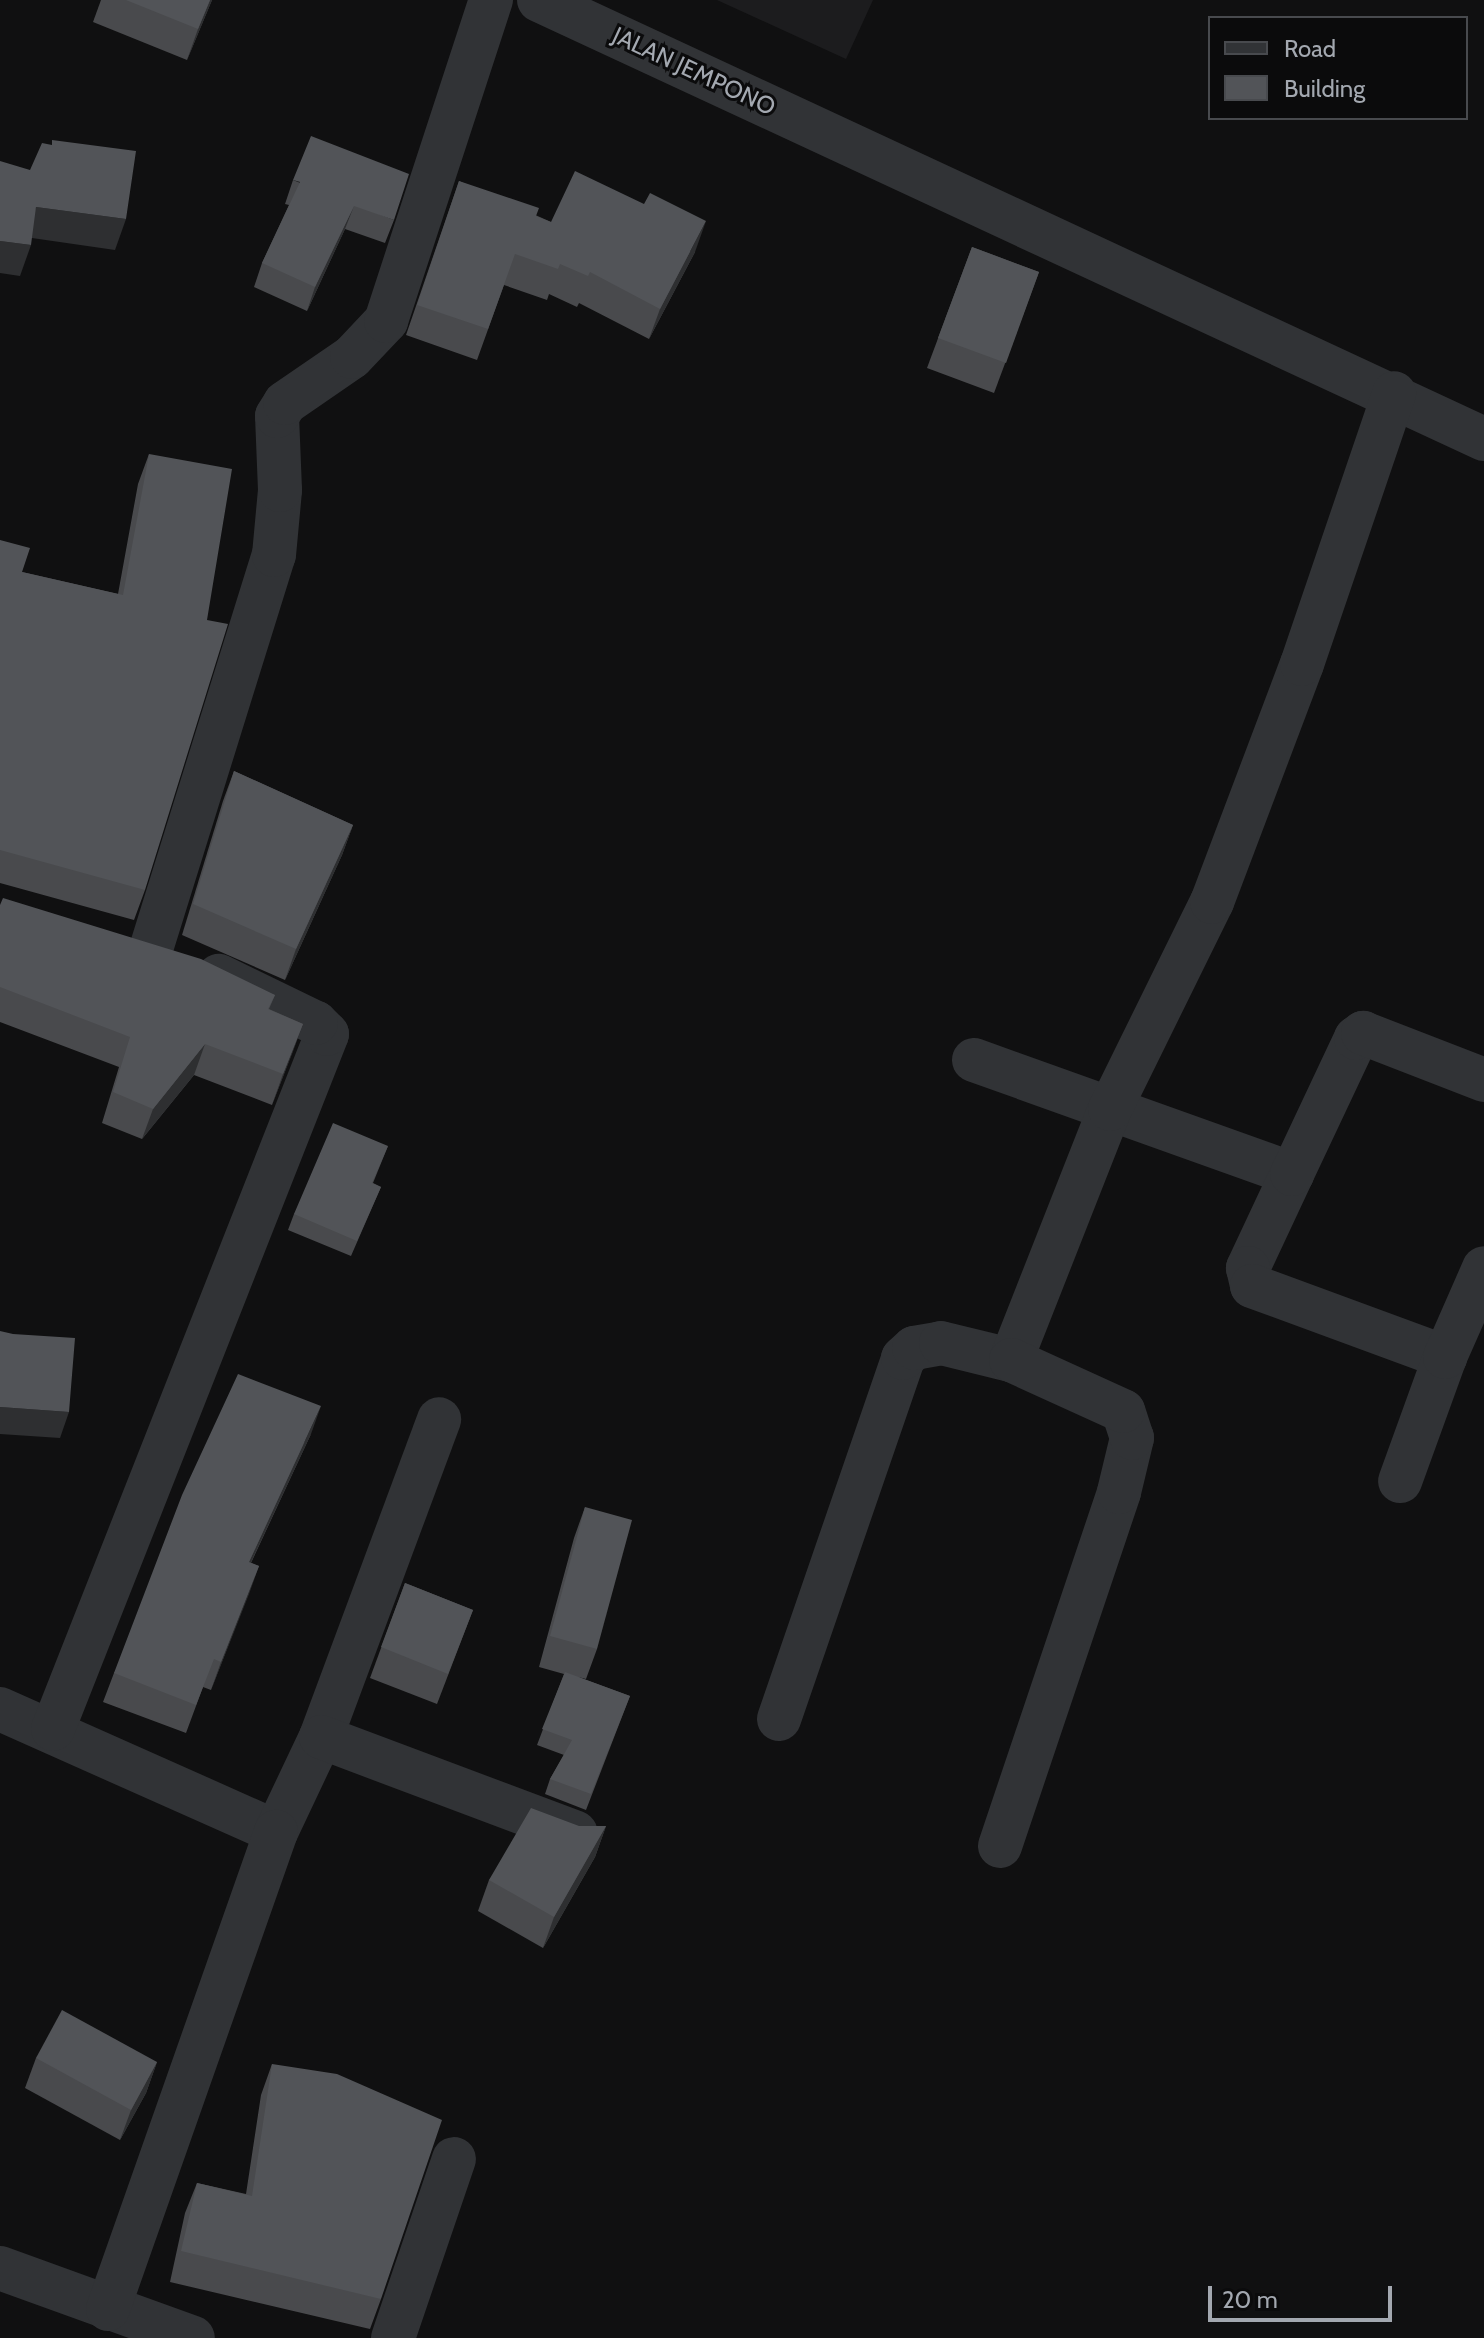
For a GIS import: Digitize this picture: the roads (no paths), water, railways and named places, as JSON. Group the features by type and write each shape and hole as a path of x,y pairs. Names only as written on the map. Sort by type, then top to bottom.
{"street":[{"path":"151,949 274,555 280,490 277,416 285,403 352,357 386,321 491,0"},
{"name":"JALAN JEMPONO","path":"539,0 1394,393 1484,439"},
{"path":"1011,1360 1110,1109 1212,902 1302,664 1394,393"},
{"path":"53,1729 327,1034 316,1023 151,949 105,935"},
{"path":"1445,1357 1252,1286 1248,1268 1356,1038 1363,1033 1484,1080"},
{"path":"974,1060 1292,1174"},
{"path":"1400,1481 1445,1357 1484,1268"},
{"path":"779,1719 903,1358 914,1348 941,1343 1011,1360 1123,1411 1132,1438 1119,1492 1000,1846"},
{"path":"108,2309 276,1832 321,1737 439,1419"},
{"path":"0,1709 53,1729 276,1832"},
{"path":"321,1737 576,1833"},
{"path":"393,2338 454,2159"},
{"path":"0,2268 193,2338"}]}
